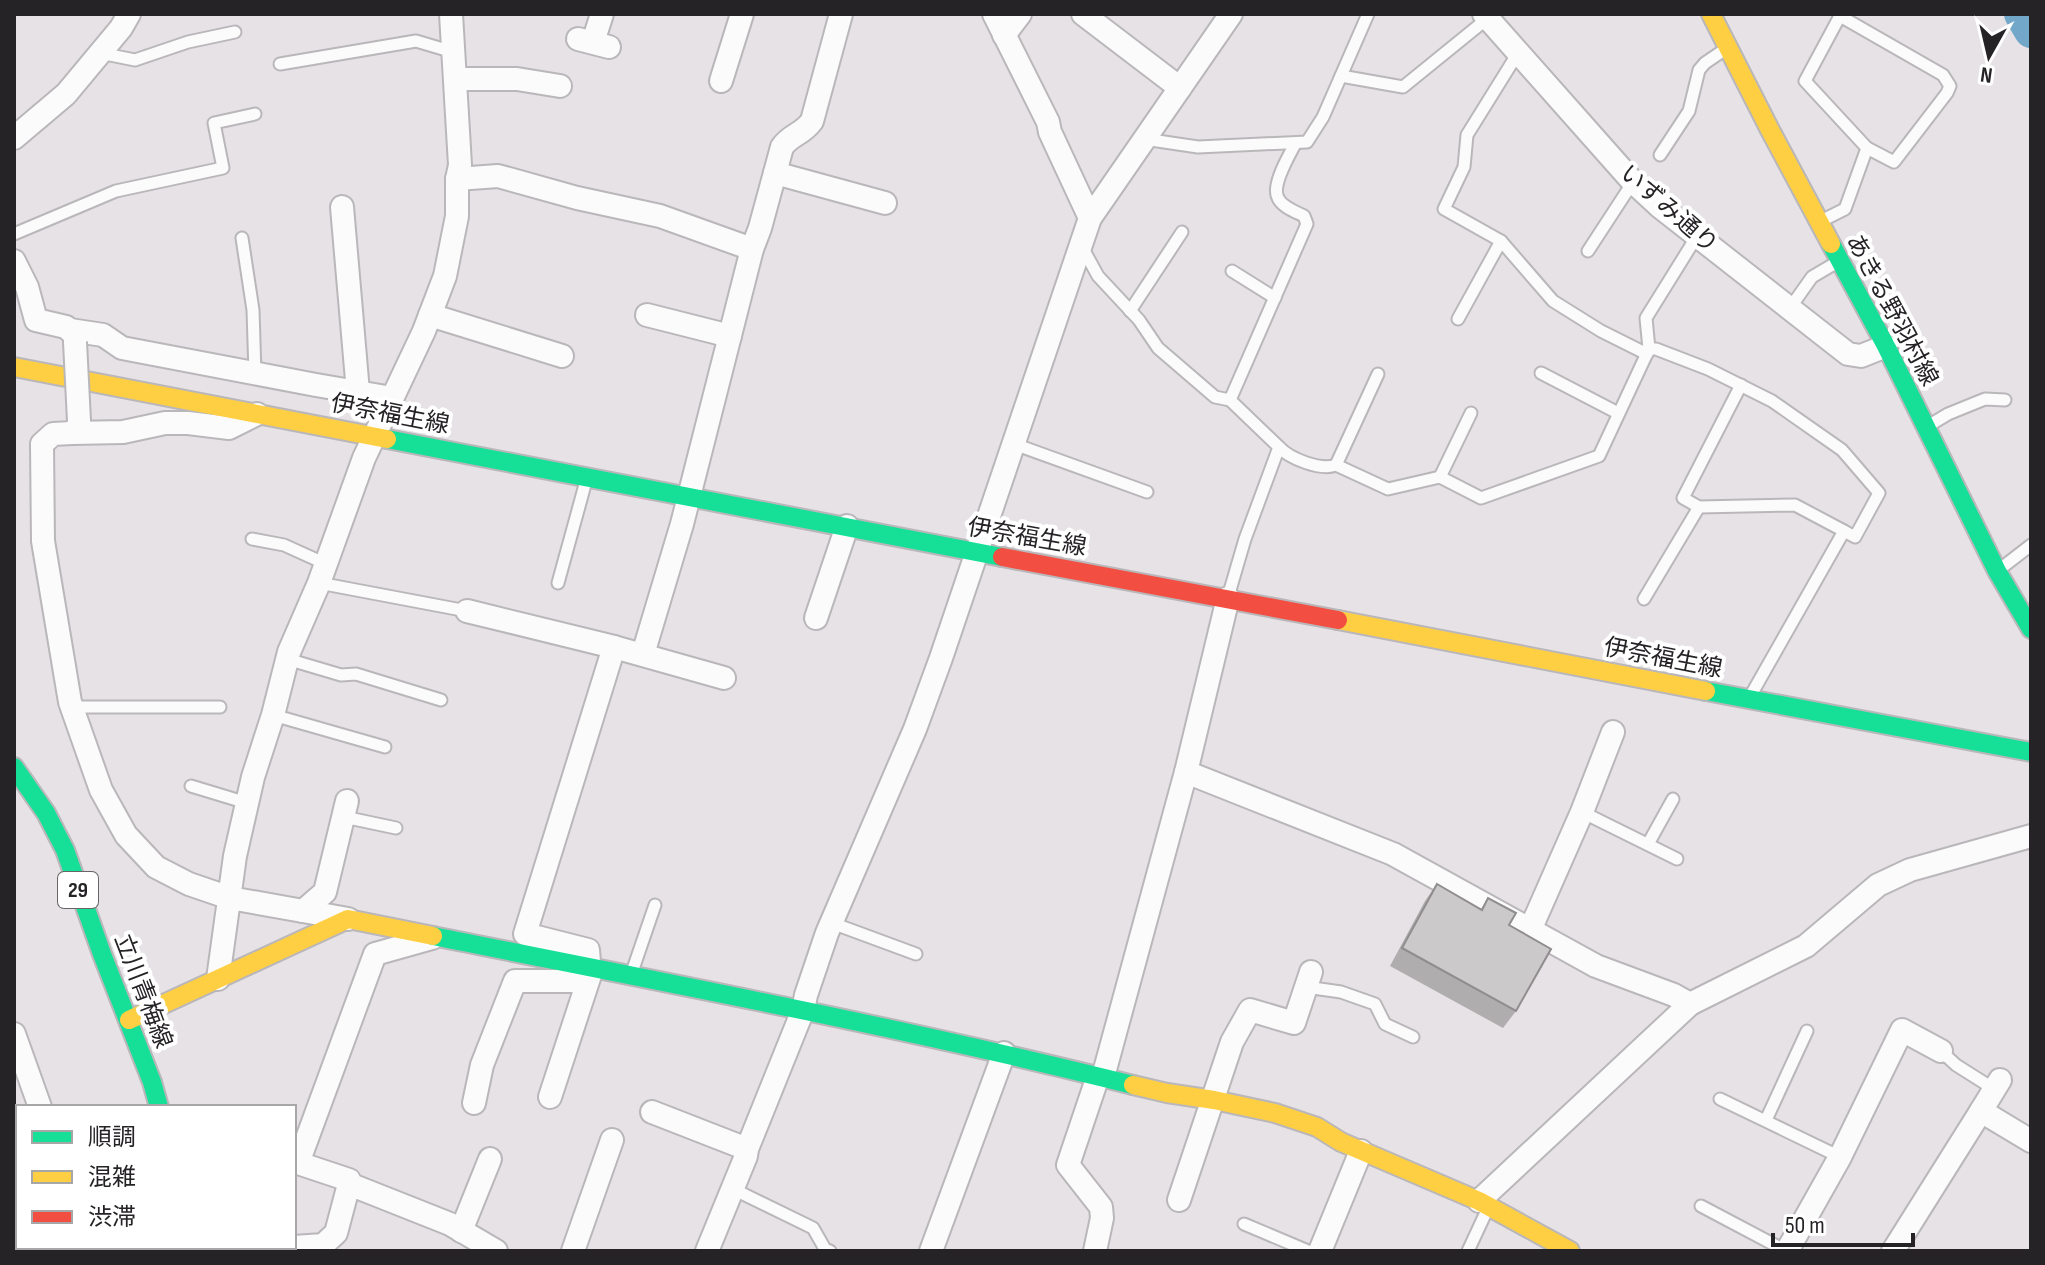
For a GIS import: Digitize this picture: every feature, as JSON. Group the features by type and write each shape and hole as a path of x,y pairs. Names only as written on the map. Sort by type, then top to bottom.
{"main road":[{"name":"あきる野羽村線","path":"1718,22 1728,48 1886,346 1997,571 2031,629"},
{"name":"伊奈福生線","path":"14,367 2031,752"},
{"name":"立川青梅線","path":"14,767 46,813 65,850 158,1105"},
{"path":"129,1020 348,919 803,1010 1004,1053 1167,1093 1275,1113 1317,1127 1341,1142 1484,1203 1570,1251"}],"street":[{"path":"14,138 66,94 129,14"},
{"path":"218,979 235,856 253,777 287,659 323,574 373,435 430,315 445,276 457,216 460,165 451,14"},
{"path":"594,43 602,14"},
{"path":"721,81 742,14"},
{"path":"643,654 689,496 752,249 782,147 812,121 841,14"},
{"path":"994,14 1048,122 1090,218"},
{"path":"1004,35 1020,14"},
{"path":"1083,14 1180,88"},
{"path":"707,1251 803,1010 832,923 915,729 978,553 1090,218 1231,14"},
{"name":"いずみ通り","path":"1486,16 1633,182 1697,236 1848,354 1861,356 1886,346"},
{"path":"456,79 517,79 560,86"},
{"path":"775,173 885,203"},
{"path":"457,179 498,176 577,198 660,216 752,249"},
{"path":"342,207 358,392"},
{"path":"14,261 27,287 36,320 66,327 73,336 75,427"},
{"path":"430,315 562,356"},
{"path":"647,315 730,336"},
{"path":"73,336 103,335 122,348 392,398"},
{"path":"257,414 229,428 188,423 165,423 123,432 75,427 53,434 42,444 43,541 60,647 72,707 101,790 126,835 156,867 189,884 230,898 348,919"},
{"path":"816,618 847,526"},
{"path":"1095,1251 1102,1218 1101,1207 1068,1165 1101,1076 1186,772 1228,598"},
{"path":"467,611 643,654 724,678"},
{"path":"550,1097 590,975 588,950 525,934 614,647"},
{"path":"1530,930 1613,732"},
{"path":"1186,772 1393,854 1596,966 1690,1004"},
{"path":"303,911 325,892 345,809"},
{"path":"1484,1203 1690,1004 1806,946 1878,885 1910,870 2031,836"},
{"path":"296,1247 323,1245 336,1233 349,1180 296,1163 375,954 438,936"},
{"path":"474,1103 482,1065 515,981 578,981 589,967"},
{"path":"1179,1200 1232,1042 1250,1010 1294,1023 1309,980"},
{"path":"1786,1251 1840,1157 1902,1030 1941,1051"},
{"path":"14,1034 39,1105"},
{"path":"931,1251 1004,1053"},
{"path":"1893,1251 1997,1084"},
{"path":"1981,1111 2030,1137"},
{"path":"652,1112 747,1149"},
{"path":"573,1251 612,1140"},
{"path":"1320,1251 1361,1151"},
{"path":"461,1231 490,1159"},
{"path":"349,1184 414,1209 496,1251"}],"lane":[{"path":"1144,139 1198,147 1307,142 1323,117 1368,14"},
{"path":"1840,15 1943,75 1950,86 1894,162 1867,148 1805,81 1840,15"},
{"path":"1341,76 1403,87 1486,16"},
{"path":"100,53 135,60 188,42 235,32"},
{"path":"280,64 416,41 454,52"},
{"path":"1660,155 1689,111 1699,70 1728,48"},
{"path":"1518,53 1467,135 1464,167 1444,209 1501,241 1553,301 1601,331 1648,352 1656,349 1708,369 1741,385 1772,401 1842,450 1881,490 1855,537 1795,505 1699,507 1683,498 1741,385"},
{"path":"14,234 116,191 223,168 214,123 255,114"},
{"path":"1230,400 1307,224 1304,216 1285,206 1278,198 1276,186 1295,144"},
{"path":"1819,222 1845,209 1867,148"},
{"path":"1588,251 1633,182"},
{"path":"1130,311 1182,232"},
{"path":"1336,465 1388,489 1440,477 1481,498 1599,456 1648,352 1646,318 1697,236"},
{"path":"242,238 253,310 255,374"},
{"path":"1458,319 1501,241"},
{"path":"1080,245 1098,276 1139,320 1158,348 1215,397 1230,400 1284,452 1317,466 1331,468 1336,465 1378,374"},
{"path":"1790,308 1812,277 1840,261"},
{"path":"1232,271 1275,298"},
{"path":"1541,373 1618,413"},
{"path":"1926,427 1985,399 2005,400"},
{"path":"1440,477 1471,413"},
{"path":"1014,444 1147,492"},
{"path":"1228,598 1245,539 1279,447"},
{"path":"558,583 587,477"},
{"path":"1644,599 1699,507"},
{"path":"1749,699 1844,531"},
{"path":"252,539 284,545 323,574 467,611"},
{"path":"1997,571 2031,545"},
{"path":"287,659 341,675 356,674 441,700"},
{"path":"72,707 220,707"},
{"path":"273,715 385,747"},
{"path":"191,786 247,803"},
{"path":"1648,844 1673,799"},
{"path":"345,809 396,828"},
{"path":"1582,812 1677,859"},
{"path":"631,975 655,905"},
{"path":"832,923 916,954"},
{"path":"1309,980 1375,1004 1385,1024 1413,1037"},
{"path":"1766,1120 1807,1031"},
{"path":"1941,1051 1956,1065 1997,1084"},
{"path":"1720,1099 1840,1157"},
{"path":"733,1189 813,1228 825,1249 830,1251"},
{"path":"1468,1251 1484,1203"},
{"path":"1701,1206 1786,1251"},
{"path":"1244,1224 1308,1251"}],"building":[{"path":"1437,884 1482,910 1488,898 1516,913 1509,925 1551,949 1516,1011 1402,948"}],"waterway":[{"path":"2021,14 2031,31"}],"traffic: fast":[{"path":"1831,244 1886,346 1997,571 2031,629"},
{"path":"387,439 1002,557"},
{"path":"1706,691 2031,752"},
{"path":"14,767 46,813 65,850 158,1105"},
{"path":"433,936 871,1025 1133,1085"}],"traffic: slow":[{"path":"1711,14 1831,244"},
{"path":"14,367 387,439"},
{"path":"1338,620 1706,691"},
{"path":"129,1020 348,919 433,936"},
{"path":"1133,1085 1275,1113 1317,1127 1341,1142 1479,1201 1570,1251"}],"traffic: jam":[{"path":"1002,557 1338,620"}]}
